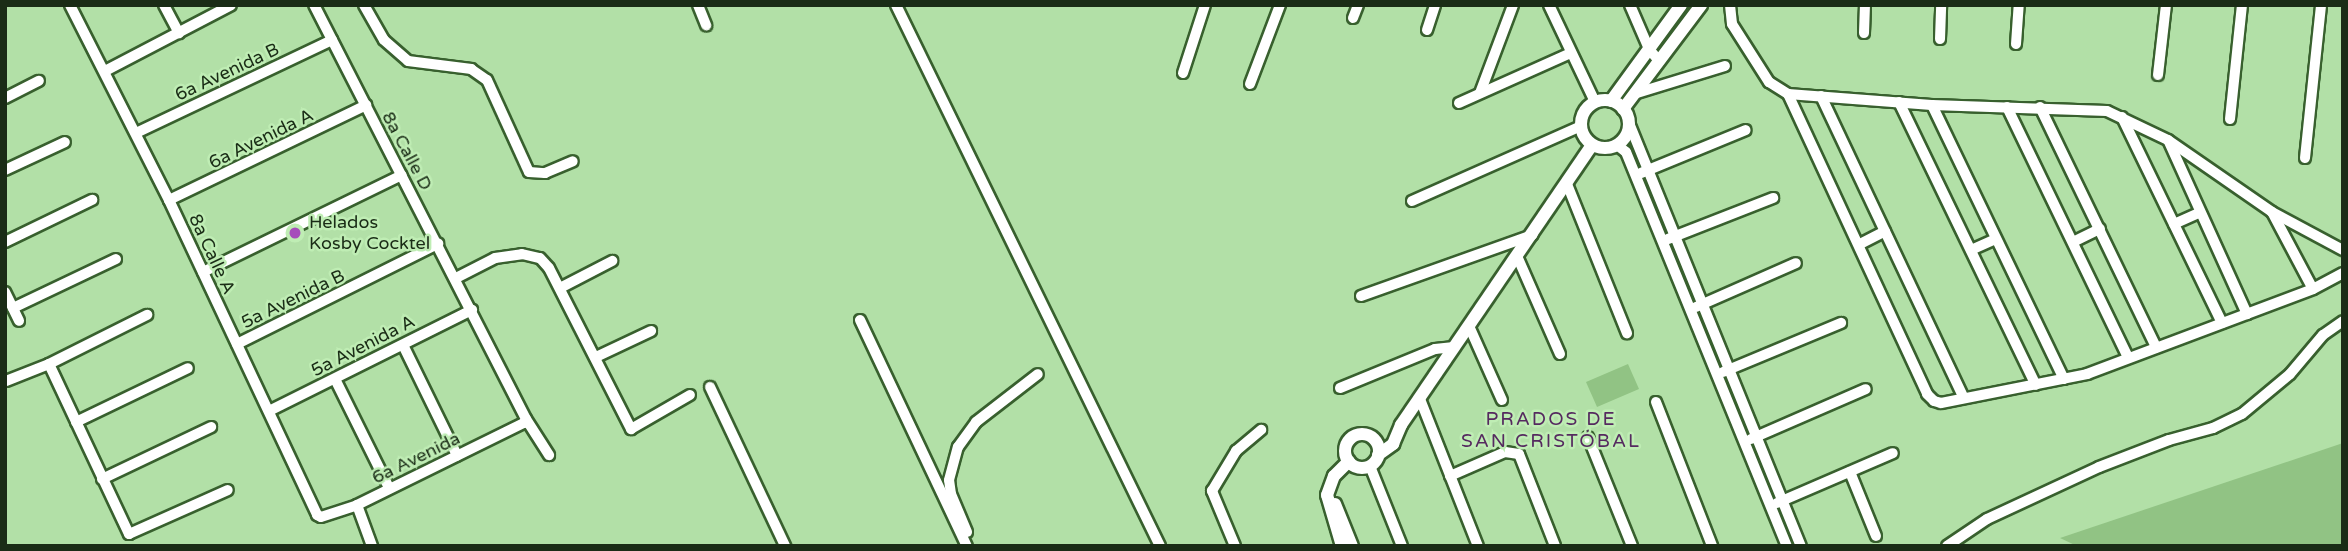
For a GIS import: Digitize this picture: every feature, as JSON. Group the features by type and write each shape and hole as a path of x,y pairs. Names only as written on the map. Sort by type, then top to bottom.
{"street":[{"name":"8a Calle A","path":"70,5 170,201 317,515 321,517"},
{"path":"164,5 179,33"},
{"path":"105,71 232,5"},
{"name":"8a Calle D","path":"314,5 456,278 525,421 549,456"},
{"path":"364,5 384,40 408,61 471,69 487,80 529,172 545,173 573,161"},
{"path":"698,5 706,25"},
{"path":"895,5 1160,546"},
{"path":"1183,73 1205,5"},
{"path":"1250,84 1280,5"},
{"path":"1353,18 1358,5"},
{"path":"1427,30 1436,5"},
{"path":"1480,93 1513,5"},
{"path":"1549,5 1595,102"},
{"path":"1630,5 1649,49 1659,61"},
{"path":"1611,101 1681,5"},
{"path":"1623,109 1701,5"},
{"path":"1730,5 1732,24 1769,82 1788,94 1932,104 2108,111 2168,140 2272,212 2343,250"},
{"path":"1864,33 1866,5"},
{"path":"1940,39 1941,5"},
{"path":"2016,44 2019,5"},
{"path":"2158,75 2166,5"},
{"path":"2230,119 2242,5"},
{"path":"2305,158 2321,5"},
{"name":"6a Avenida B","path":"136,133 332,40"},
{"path":"1459,103 1571,53"},
{"path":"1637,93 1725,66"},
{"path":"5,98 39,81"},
{"path":"1788,94 1860,244 1927,394 1941,403 2064,379 2313,289 2343,273"},
{"path":"1821,96 1964,398"},
{"path":"1629,123 1626,136 1617,145 1604,149 1592,145 1581,126 1584,112 1595,102 1611,101 1623,109 1629,123 1646,171 1801,546"},
{"path":"1899,102 2036,385"},
{"path":"1932,104 2064,379"},
{"name":"6a Avenida A","path":"170,201 366,106"},
{"path":"2007,107 2128,357"},
{"path":"2040,107 2156,347"},
{"path":"2122,117 2222,323"},
{"path":"1412,201 1581,126"},
{"path":"1634,176 1746,130"},
{"path":"2168,140 2247,314"},
{"path":"5,170 65,142"},
{"path":"1346,543 1331,504 1328,486 1352,463 1374,460 1393,444 1401,425 1592,145"},
{"path":"1617,145 1626,152 1787,546"},
{"path":"203,272 402,175"},
{"path":"1567,184 1627,333"},
{"path":"1662,243 1773,198"},
{"path":"5,242 92,200"},
{"path":"2272,212 2313,289"},
{"path":"2174,225 2199,213"},
{"path":"2073,242 2100,229"},
{"path":"1860,244 1885,231"},
{"path":"1361,296 1531,235"},
{"path":"1971,250 1996,239"},
{"name":"5a Avenida B","path":"237,344 438,244"},
{"path":"456,278 495,258 522,254 540,258 560,288 631,429 690,395"},
{"path":"1517,256 1560,354"},
{"path":"13,308 116,259"},
{"path":"560,288 612,261"},
{"path":"1689,309 1796,262"},
{"path":"5,292 19,321"},
{"name":"5a Avenida A","path":"269,411 472,310"},
{"path":"6,379 48,364 147,315"},
{"path":"860,320 967,546"},
{"path":"1947,546 1987,519 2099,467 2234,418 2290,374 2323,335 2343,321"},
{"path":"1717,375 1841,323"},
{"path":"1469,326 1502,400"},
{"path":"596,357 650,331"},
{"path":"402,345 457,455"},
{"path":"1340,388 1435,349 1454,347"},
{"path":"48,364 129,534 228,490"},
{"path":"76,422 188,368"},
{"path":"973,546 951,494 950,480 958,447 976,422 1038,374"},
{"path":"335,379 389,488"},
{"path":"710,387 785,546"},
{"path":"1744,442 1866,389"},
{"path":"1420,400 1478,546"},
{"path":"1656,402 1712,546"},
{"name":"6a Avenida","path":"321,517 357,505 525,421"},
{"path":"1373,438 1401,425"},
{"path":"102,479 211,428"},
{"path":"1235,546 1212,491 1236,451 1261,430"},
{"path":"1352,463 1345,451 1352,437 1363,434 1373,438 1378,446 1374,460 1402,546"},
{"path":"1588,437 1632,546"},
{"path":"1450,476 1505,452 1519,454 1555,546"},
{"path":"1770,506 1893,453"},
{"path":"1850,472 1876,536"},
{"path":"357,505 372,546"}],"green space":[{"path":"1628,364 1639,389 1597,407 1586,382"},
{"path":"2343,443 2343,546 2077,546 2060,538"}],"place":[{"name":"Helados Kosby Cocktel","path":"295,233"}],"district":[{"name":"PRADOS DE SAN CRISTÓBAL","path":"1551,431"}]}
